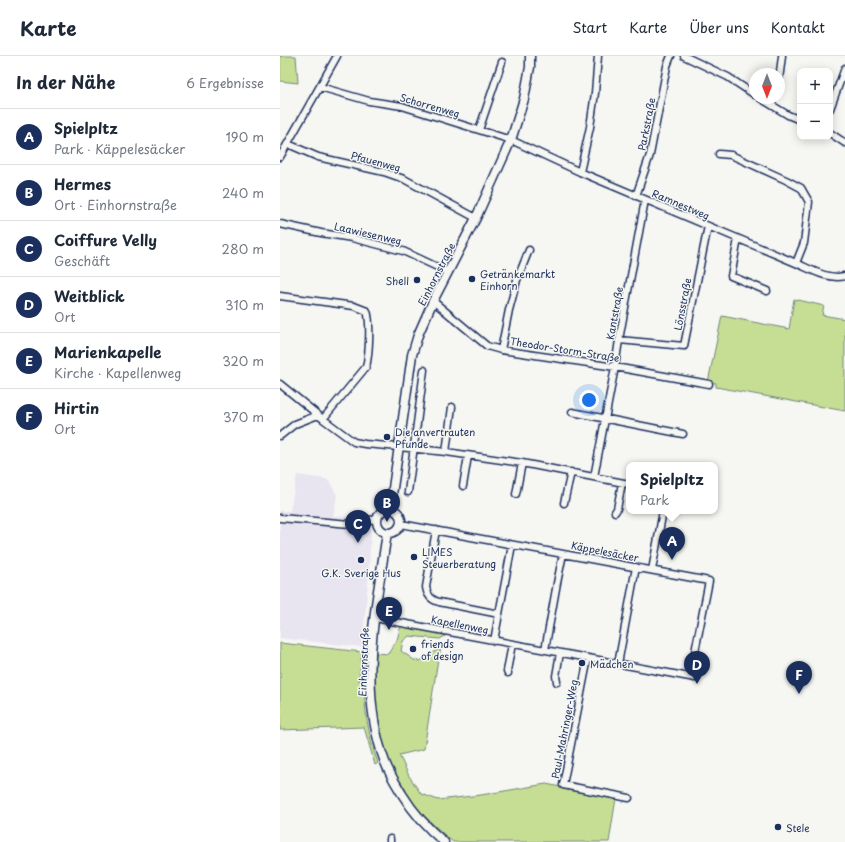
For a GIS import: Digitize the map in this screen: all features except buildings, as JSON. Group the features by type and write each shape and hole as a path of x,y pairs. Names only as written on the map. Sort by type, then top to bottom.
{"main road":[{"name":"Einhornstraße","path":"390,509 412,355 418,335 433,301 476,218 511,140 524,99 530,67 530,56"},
{"path":"390,509 394,510 400,515 401,524 394,532 387,533 379,529 377,520 382,511 390,509"},
{"name":"Einhornstraße","path":"387,533 374,618 371,650 370,685 376,735 385,762 394,782 417,815 444,842"}],"street":[{"path":"280,157 337,56"},
{"path":"580,172 590,127 598,56"},
{"name":"Parkstraße","path":"636,196 650,155 667,66 671,56"},
{"path":"684,56 728,77 749,91"},
{"path":"781,68 782,56"},
{"path":"479,130 502,62"},
{"path":"832,104 845,68"},
{"name":"Schorrenweg","path":"320,87 369,101 402,106 511,140"},
{"path":"774,104 788,115 797,119"},
{"path":"833,135 845,143"},
{"name":"Ramnestweg","path":"511,140 580,172 796,262 826,276 845,276"},
{"name":"Pfauenweg","path":"288,144 318,157 384,172 404,179 476,218"},
{"path":"719,154 732,155 801,188 809,202 804,243 796,262"},
{"name":"Kantstraße","path":"594,477 645,200"},
{"name":"Laawiesenweg","path":"280,224 321,234 352,238 403,252 448,272"},
{"name":"Lönsstraße","path":"619,340 684,346 708,226"},
{"path":"738,239 731,276 767,290"},
{"path":"501,350 515,287 529,250"},
{"path":"280,296 354,306 367,311 369,319 368,357 366,367 320,417 295,424 280,436"},
{"name":"Theodor-Storm-Straße","path":"433,301 487,346 501,350 615,367 709,384"},
{"path":"408,492 424,370"},
{"path":"280,384 320,417 354,442 414,448 522,463 626,483"},
{"path":"446,452 452,407"},
{"path":"572,412 683,434"},
{"path":"463,486 468,456"},
{"path":"516,494 522,463"},
{"path":"564,503 571,472"},
{"path":"615,512 617,509 622,482"},
{"path":"652,570 662,514"},
{"path":"280,518 350,524 365,520 377,520"},
{"name":"Käppelesäcker","path":"401,524 709,581 693,678"},
{"path":"436,530 426,587 429,597 439,602 499,614"},
{"path":"494,641 512,545"},
{"path":"545,650 563,554"},
{"path":"618,664 636,567"},
{"name":"Kapellenweg","path":"374,618 693,678"},
{"path":"508,673 512,644"},
{"path":"557,682 556,676 560,653"},
{"name":"Paul-Mahringer-Weg","path":"588,658 563,785 629,798"}],"shaded area":[{"path":"297,475 326,479 337,495 333,516 347,517 353,526 371,529 362,647 280,638 280,511 290,511"}],"green space":[{"path":"280,56 296,56 298,83 280,81"},
{"path":"794,299 824,306 822,315 845,319 845,411 716,387 716,383 708,382 722,316 789,329"},
{"path":"401,625 450,633 440,639 409,636 403,641 401,651 414,660 420,661 441,648 424,749 399,755 409,776 421,794 438,800 481,795 546,784 616,798 609,842 453,842 419,811 402,787 389,760 380,732 375,702 374,684 376,653 388,654 397,640"},
{"path":"280,643 362,652 359,681 363,651 366,651 364,679 366,711 369,732 378,763 375,765 364,727 280,730"}],"place":[{"name":"Getränkemarkt Einhorn","path":"472,279"},
{"name":"Shell","path":"417,280"},
{"name":"Die anvertrauten Pfunde","path":"387,437"},
{"name":"Hermes","path":"387,522"},
{"name":"Coiffure Velly","path":"358,543"},
{"name":"LIMES Steuerberatung","path":"414,557"},
{"name":"G.K. Sverige Hus","path":"361,560"},
{"name":"Spielpltz","path":"672,560"},
{"name":"Marienkapelle","path":"389,630"},
{"name":"friends of design","path":"413,649"},
{"name":"Mädchen","path":"582,663"},
{"name":"Weitblick","path":"697,684"},
{"name":"Hirtin","path":"799,694"},
{"name":"Stele","path":"778,827"}]}
